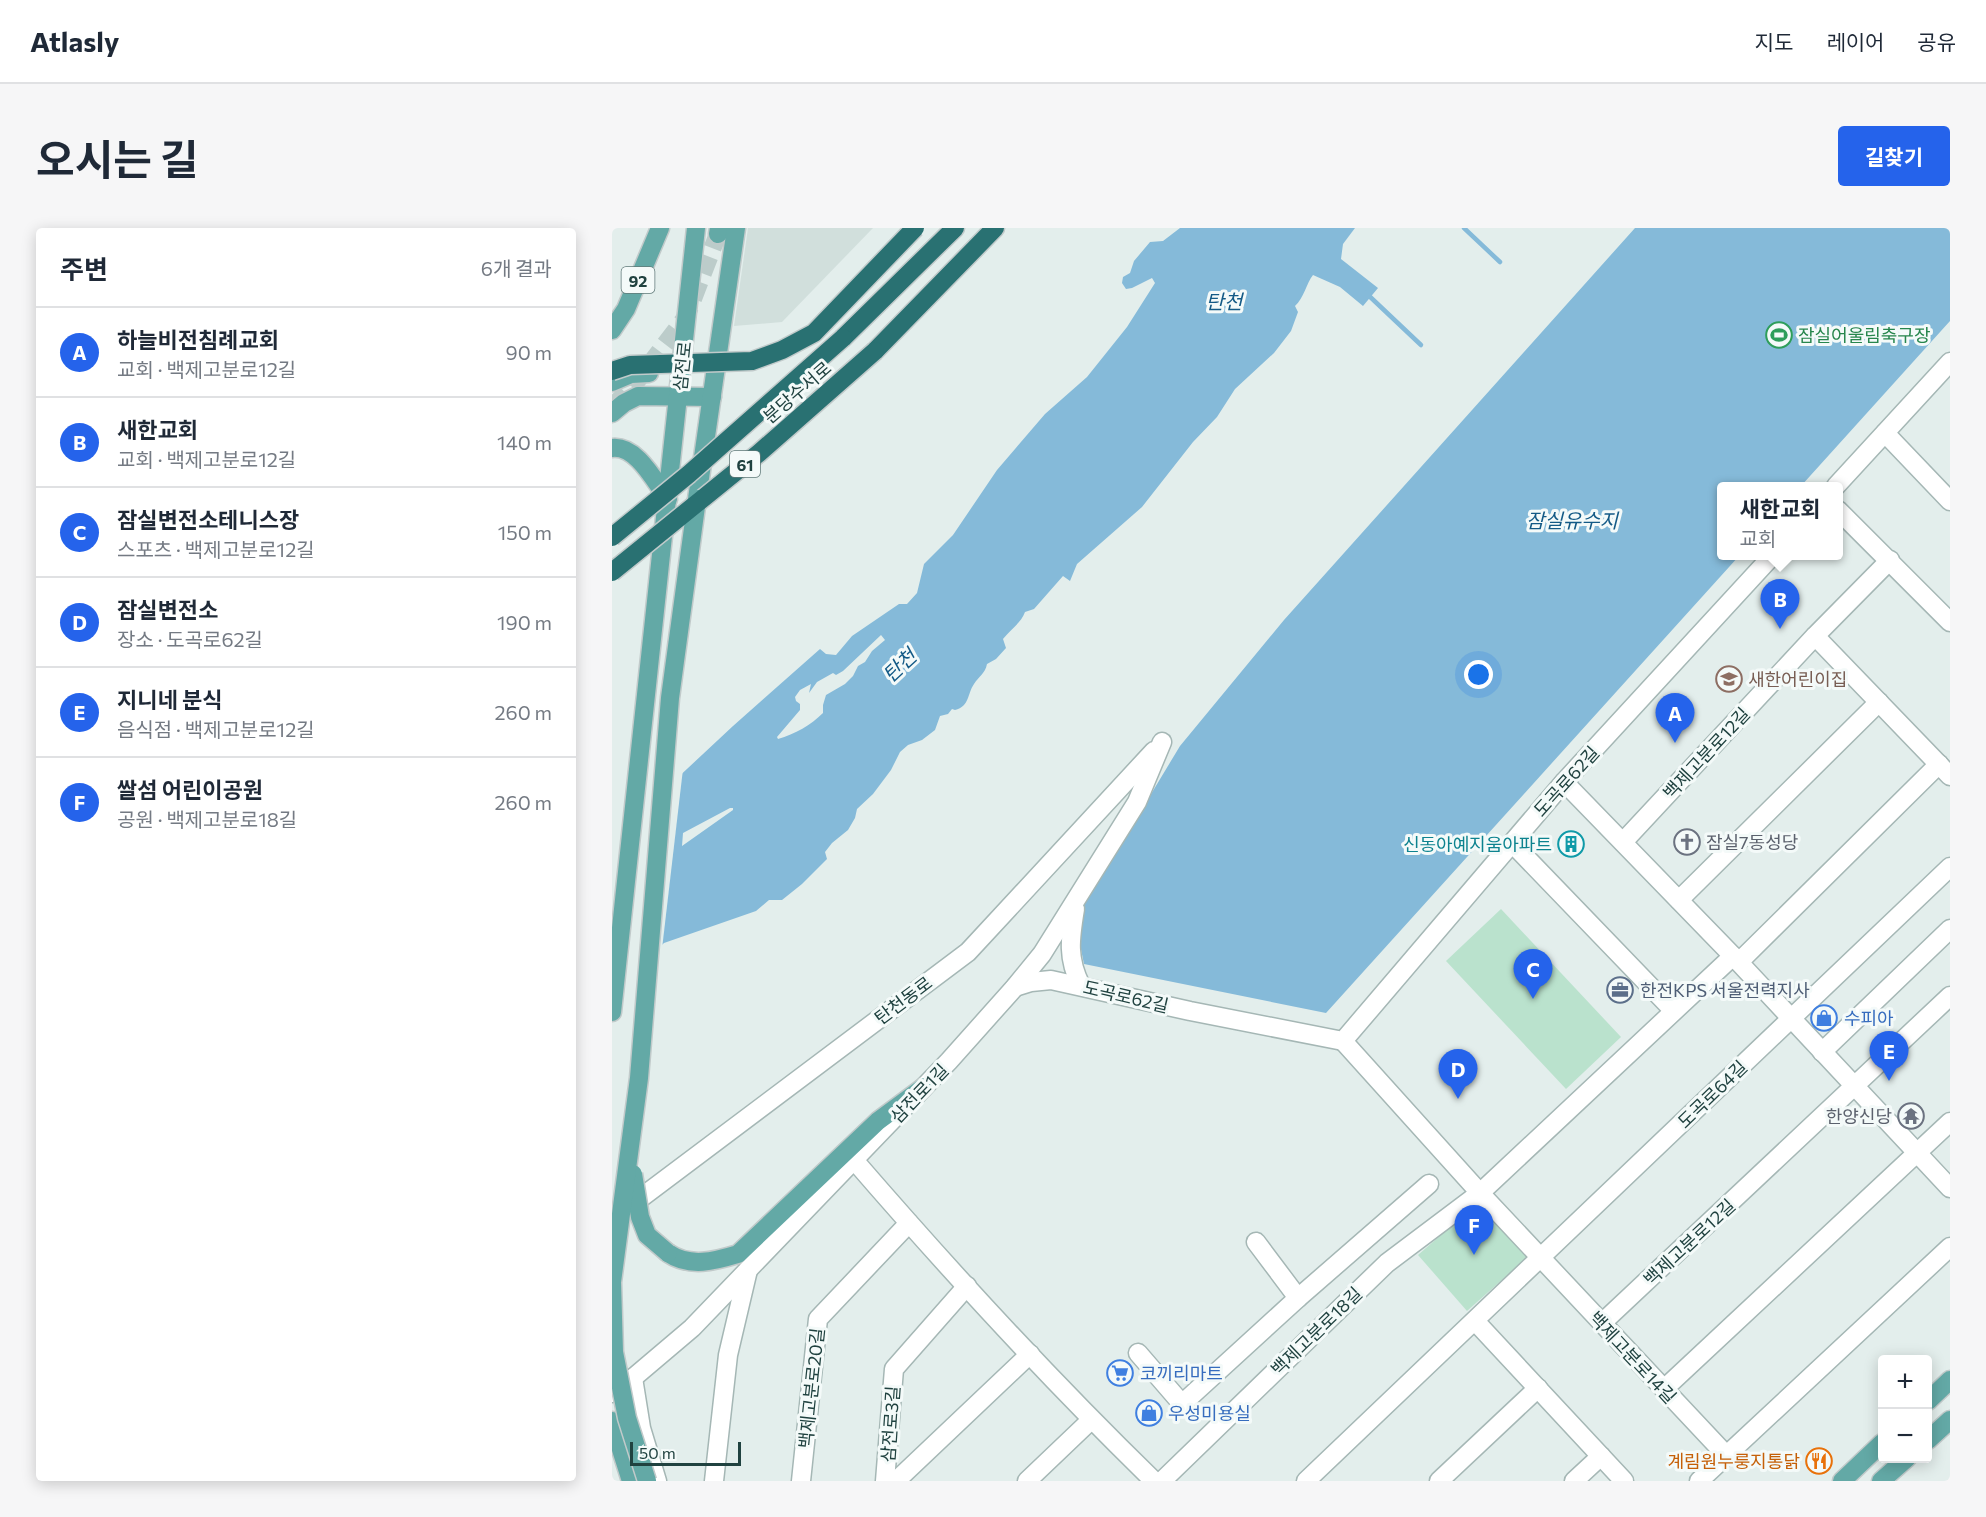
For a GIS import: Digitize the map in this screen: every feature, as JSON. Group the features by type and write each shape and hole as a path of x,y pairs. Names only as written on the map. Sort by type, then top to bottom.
{"highway":[{"path":"612,371 630,365 752,361 782,350 813,333 915,228"},
{"name":"분당수서로","path":"612,537 689,474 843,338 954,228"},
{"name":"분당수서로","path":"612,572 759,453 875,351 995,228"}],"main road":[{"name":"92","path":"612,330 626,309 660,228"},
{"name":"삼전로","path":"612,1012 696,228"},
{"name":"삼전로","path":"639,1078 670,698 736,228"},
{"path":"612,382 631,374 682,370 716,372"},
{"path":"612,413 624,403 638,396 712,397"},
{"path":"612,448 623,449 638,460 668,502"},
{"path":"639,1078 633,1176 640,1217 647,1235 668,1254 679,1260 710,1262 738,1254 878,1121 924,1087"},
{"path":"639,1078 612,1282 614,1352 627,1418 647,1481"},
{"path":"1932,1397 1950,1380"},
{"path":"1932,1436 1950,1420"},
{"path":"612,1421 631,1481"},
{"path":"1842,1481 1878,1447"},
{"path":"1881,1481 1901,1463"}],"street":[{"path":"1840,482 1950,362"},
{"path":"1885,433 1950,501"},
{"path":"1843,514 1950,622"},
{"name":"도곡로62길","path":"1015,987 1031,982 1051,980 1190,1011 1343,1041 1564,782 1767,560"},
{"name":"백제고분로12길","path":"1623,842 1815,636 1890,560"},
{"path":"1480,1193 1673,1010 1736,959 1944,770 1815,636"},
{"path":"1679,900 1879,702"},
{"name":"삼전로1길","path":"612,1393 692,1328 924,1087 1015,987 1042,954 1137,802 1162,742"},
{"name":"탄천동로","path":"612,1223 662,1181 968,952 1162,742"},
{"path":"1564,782 1736,959 1950,1188"},
{"path":"1512,843 1673,1010"},
{"name":"도곡로64길","path":"1475,1321 1950,867"},
{"path":"1076,902 1070,943 1073,970 1081,986"},
{"path":"1822,1052 1950,929"},
{"name":"백제고분로12길","path":"1602,1323 1950,996"},
{"path":"1343,1041 1541,1258"},
{"path":"1664,1389 1950,1122"},
{"path":"854,1160 1091,1420 1154,1481"},
{"path":"1138,1353 1182,1404 1298,1298 1429,1184"},
{"name":"백제고분로18길","path":"1162,1481 1387,1263 1480,1193"},
{"name":"백제고분로20길","path":"801,1481 818,1319 909,1223"},
{"path":"1256,1242 1298,1298"},
{"path":"1699,1481 1950,1247"},
{"name":"백제고분로14길","path":"1541,1258 1726,1455"},
{"path":"714,1481 728,1355 748,1270"},
{"name":"삼전로3길","path":"885,1481 894,1369 967,1286"},
{"path":"1306,1481 1475,1321 1624,1481"},
{"name":"삼전로3길","path":"896,1481 1030,1354"},
{"path":"633,1378 641,1428 657,1481"},
{"path":"1439,1481 1538,1388"},
{"path":"1027,1481 1091,1420"},
{"path":"1574,1481 1601,1456"}],"shaded area":[{"path":"748,228 873,228 782,322 734,326"}],"green space":[{"path":"1501,909 1621,1037 1566,1089 1446,961"},
{"path":"1481,1200 1530,1255 1467,1311 1418,1255"}],"water":[{"name":"탄천","path":"1180,228 1355,228 1343,244 1341,259 1378,288 1363,306 1340,287 1313,275 1295,306 1298,312 1291,331 1274,353 1235,389 1217,417 1193,442 1142,507 1077,564 1070,581 1063,576 1034,609 1025,612 1003,639 1006,648 996,659 987,664 963,706 940,716 935,730 900,752 891,770 873,794 857,809 848,830 825,852 827,859 782,900 769,900 756,911 664,943 612,994 612,839 733,726 820,649 826,654 836,655 852,636 899,604 907,604 917,593 924,564 953,535 997,470 1045,414 1087,377 1127,327 1155,283 1152,278 1126,289 1122,283 1123,277 1130,273 1134,261 1150,242 1163,241","holes":["881,635 885,640 872,651 865,662 858,666 853,676 845,684 826,695 823,713 802,729 778,739 777,737 800,710 800,704 795,697 800,690 811,684 809,693 817,682 833,673 836,675 843,671","730,808 733,810 682,846 683,833"]},
{"name":"잠실유수지","path":"1635,228 1950,228 1950,321 1805,482 1717,482 1717,560 1735,560 1326,1013 1084,964 1075,920 1180,746 1284,620"}],"pier":[{"path":"683,769 662,949 612,997 612,835"}],"waterway":[{"path":"1464,228 1500,262"},
{"path":"1366,293 1421,345"}],"tunnel":[{"path":"613,406 630,390 686,317 718,234"}],"place":[{"name":"잠실어울림축구장","path":"1779,335"},
{"name":"새한교회","path":"1780,629"},
{"name":"새한어린이집","path":"1729,679"},
{"name":"하늘비전침례교회","path":"1675,743"},
{"name":"잠실7동성당","path":"1687,842"},
{"name":"신동아예지움아파트","path":"1571,844"},
{"name":"한전KPS 서울전력지사","path":"1620,990"},
{"name":"잠실변전소테니스장","path":"1533,999"},
{"name":"수피아","path":"1824,1018"},
{"name":"지니네 분식","path":"1889,1081"},
{"name":"잠실변전소","path":"1458,1099"},
{"name":"한양신당","path":"1911,1116"},
{"name":"쌀섬 어린이공원","path":"1474,1255"},
{"name":"코끼리마트","path":"1120,1373"},
{"name":"우성미용실","path":"1149,1413"},
{"name":"계림원누룽지통닭","path":"1819,1461"}]}
